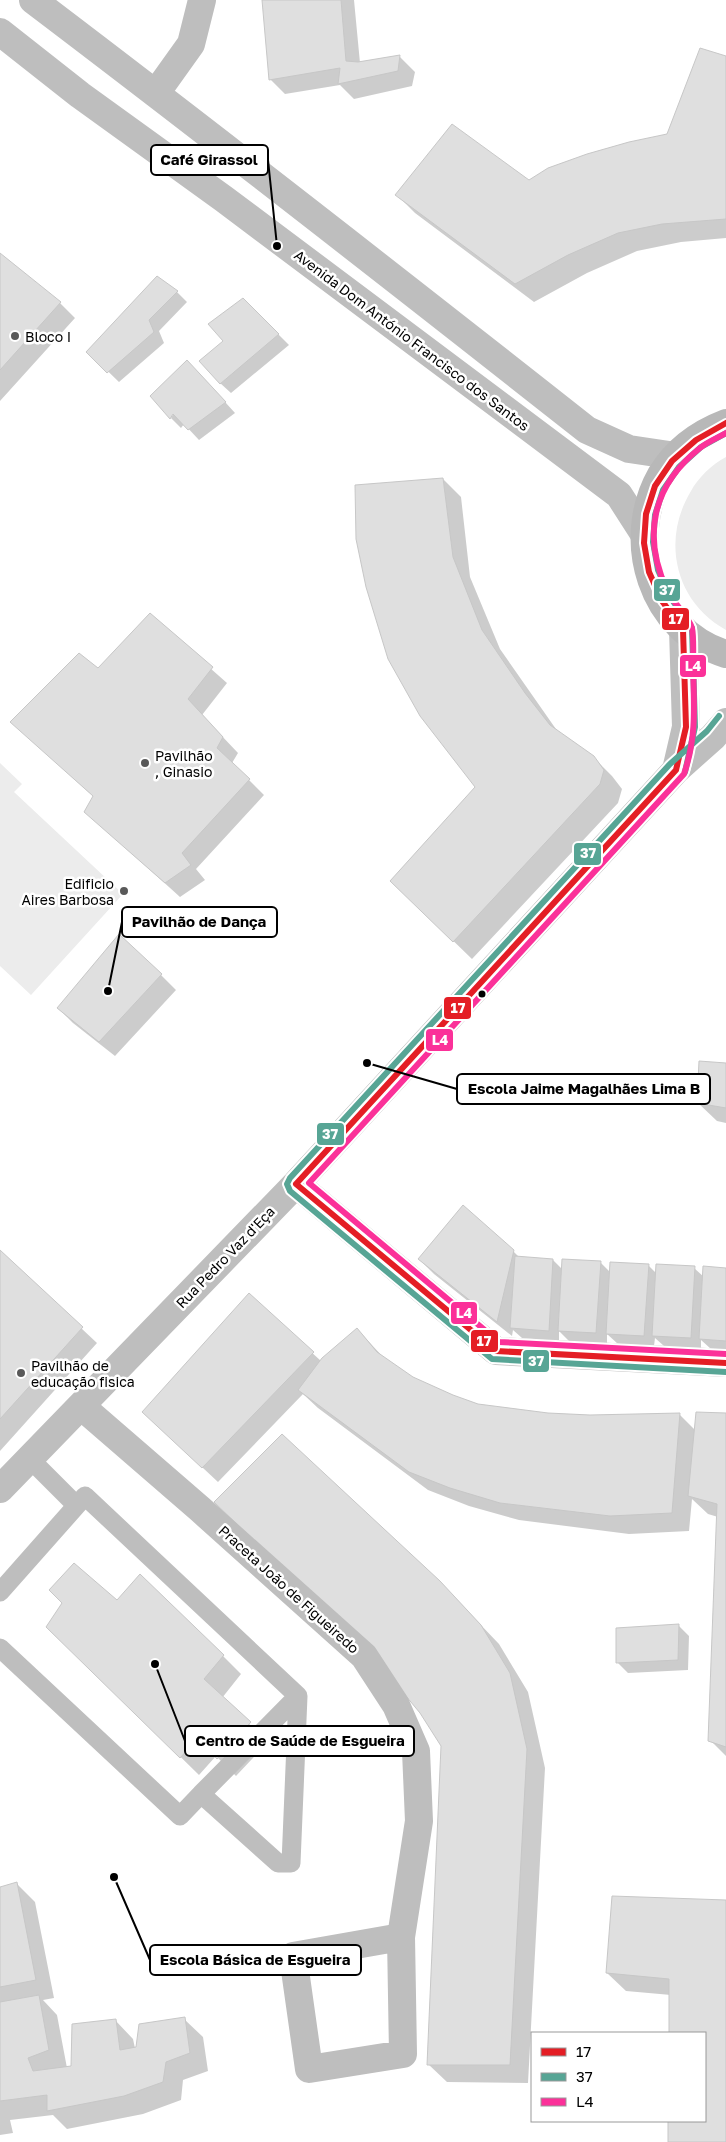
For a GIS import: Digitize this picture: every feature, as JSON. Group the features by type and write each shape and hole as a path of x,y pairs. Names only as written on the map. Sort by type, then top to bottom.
{"main road":[{"path":"726,423 709,430 691,442 662,473 652,492 646,512 644,534 644,555 649,576 669,614 683,629 700,642 726,654"}],"street":[{"path":"33,0 156,93 587,430 629,449 676,456"},
{"path":"156,93 191,44 202,0"},
{"name":"Avenida Dom António Francisco dos Santos","path":"0,32 80,95 240,210 619,495 644,534"},
{"path":"676,770 686,727 683,629"},
{"name":"Rua Pedro Vaz d'Eça","path":"0,1489 296,1184 676,770 713,738 726,722"},
{"path":"296,1184 496,1350 726,1363"},
{"name":"Praceta João de Figueiredo","path":"80,1406 200,1509 364,1656 396,1705 416,1751 419,1821 401,1937 403,2054 309,2069 293,1956 401,1937"}],"lane":[{"path":"30,1459 76,1505"},
{"path":"0,1592 85,1496 298,1696 291,1863 278,1863 201,1794"},
{"path":"0,1648 180,1816 298,1696"}],"shaded area":[{"path":"726,457 726,630 709,618 695,603 685,587 678,568 675,549 677,529 682,510 691,491 706,472"},
{"path":"0,763 22,784 14,792 123,894 31,995 0,966"}],"building":[{"path":"262,0 341,0 346,61 358,62 400,55 398,71 338,84 340,68 269,80"},
{"path":"700,48 726,56 726,219 662,224 618,233 568,255 515,284 395,195 452,124 529,180 548,168 587,154 667,134"},
{"name":"Bloco I","path":"0,253 61,302 0,370"},
{"path":"157,276 178,291 149,320 154,332 107,373 86,352"},
{"path":"243,298 279,334 220,384 199,361 223,341 208,324"},
{"path":"187,360 226,402 188,430 173,414 170,419 150,396"},
{"path":"443,478 453,557 482,630 525,693 550,725 594,756 604,770 600,784 453,942 390,881 475,787 420,716 388,659 366,587 356,539 355,485"},
{"name":"Pavilhão , Ginasio","path":"150,613 213,667 188,699 223,737 217,748 250,779 182,853 191,865 165,883 84,812 93,796 10,722 79,653 98,668"},
{"path":"119,934 162,974 99,1042 57,1008"},
{"path":"699,1061 726,1063 726,1108 697,1103"},
{"path":"463,1205 514,1250 497,1322 418,1259"},
{"name":"Pavilhão de educação fisica","path":"0,1250 83,1327 0,1419"},
{"path":"515,1256 553,1259 549,1331 510,1328"},
{"path":"562,1259 601,1261 596,1333 558,1331"},
{"path":"610,1262 649,1264 644,1336 606,1334"},
{"path":"656,1264 695,1266 691,1338 652,1336"},
{"path":"703,1266 726,1268 726,1341 699,1339"},
{"path":"249,1293 314,1352 202,1468 142,1412"},
{"path":"357,1328 377,1352 413,1377 478,1404 548,1413 590,1415 680,1413 672,1513 610,1516 500,1503 450,1488 409,1472 298,1390 322,1358"},
{"path":"696,1412 726,1413 726,1747 708,1741 717,1504 688,1496"},
{"path":"282,1434 440,1581 481,1625 510,1673 527,1749 510,2065 427,2065 441,1746 420,1713 372,1655 214,1502"},
{"path":"74,1563 117,1600 140,1574 224,1655 204,1679 251,1722 217,1759 198,1738 180,1758 46,1627 62,1603 49,1590"},
{"path":"679,1624 678,1660 616,1663 616,1628"},
{"path":"17,1882 36,1980 0,1987 0,1887"},
{"path":"612,1896 726,1900 726,2142 668,2142 668,2122 706,2122 706,2032 669,2032 669,1979 606,1973"},
{"path":"39,1995 49,2050 28,2058 33,2071 71,2066 72,2024 116,2019 120,2050 136,2047 139,2024 185,2017 190,2053 166,2062 163,2082 124,2096 47,2111 47,2095 0,2101 0,2002"}],"transit line":[{"name":"17","path":"296,1184 676,770 686,727 683,629 662,601 649,572 644,543 646,514 655,486 672,461 696,440 726,423"},
{"name":"37","path":"685,772 695,727 692,628 670,597 658,570 653,542 655,515 663,490 679,467 701,447 726,433"},
{"name":"L4","path":"726,433 700,448 684,463 671,479 662,495 656,513 654,531 659,570 669,595 688,619 693,632 694,720 691,747 684,774 309,1183 499,1342 726,1354"},
{"name":"37","path":"719,716 707,731 670,764 290,1178 287,1184 290,1191 492,1359 726,1372"},
{"name":"17","path":"296,1184 496,1351 726,1363"}],"place":[{"name":"Café Girassol","path":"277,246"},
{"name":"Bloco I","path":"15,336"},
{"name":"Pavilhão , Ginasio","path":"145,763"},
{"name":"Edificio Aires Barbosa","path":"124,891"},
{"name":"Pavilhão de Dança","path":"108,991"},
{"name":"Escola Jaime Magalhães Lima B","path":"367,1063"},
{"name":"Pavilhão de educação fisica","path":"21,1373"},
{"name":"Centro de Saúde de Esgueira","path":"155,1664"},
{"name":"Escola Básica de Esgueira","path":"114,1877"}]}
